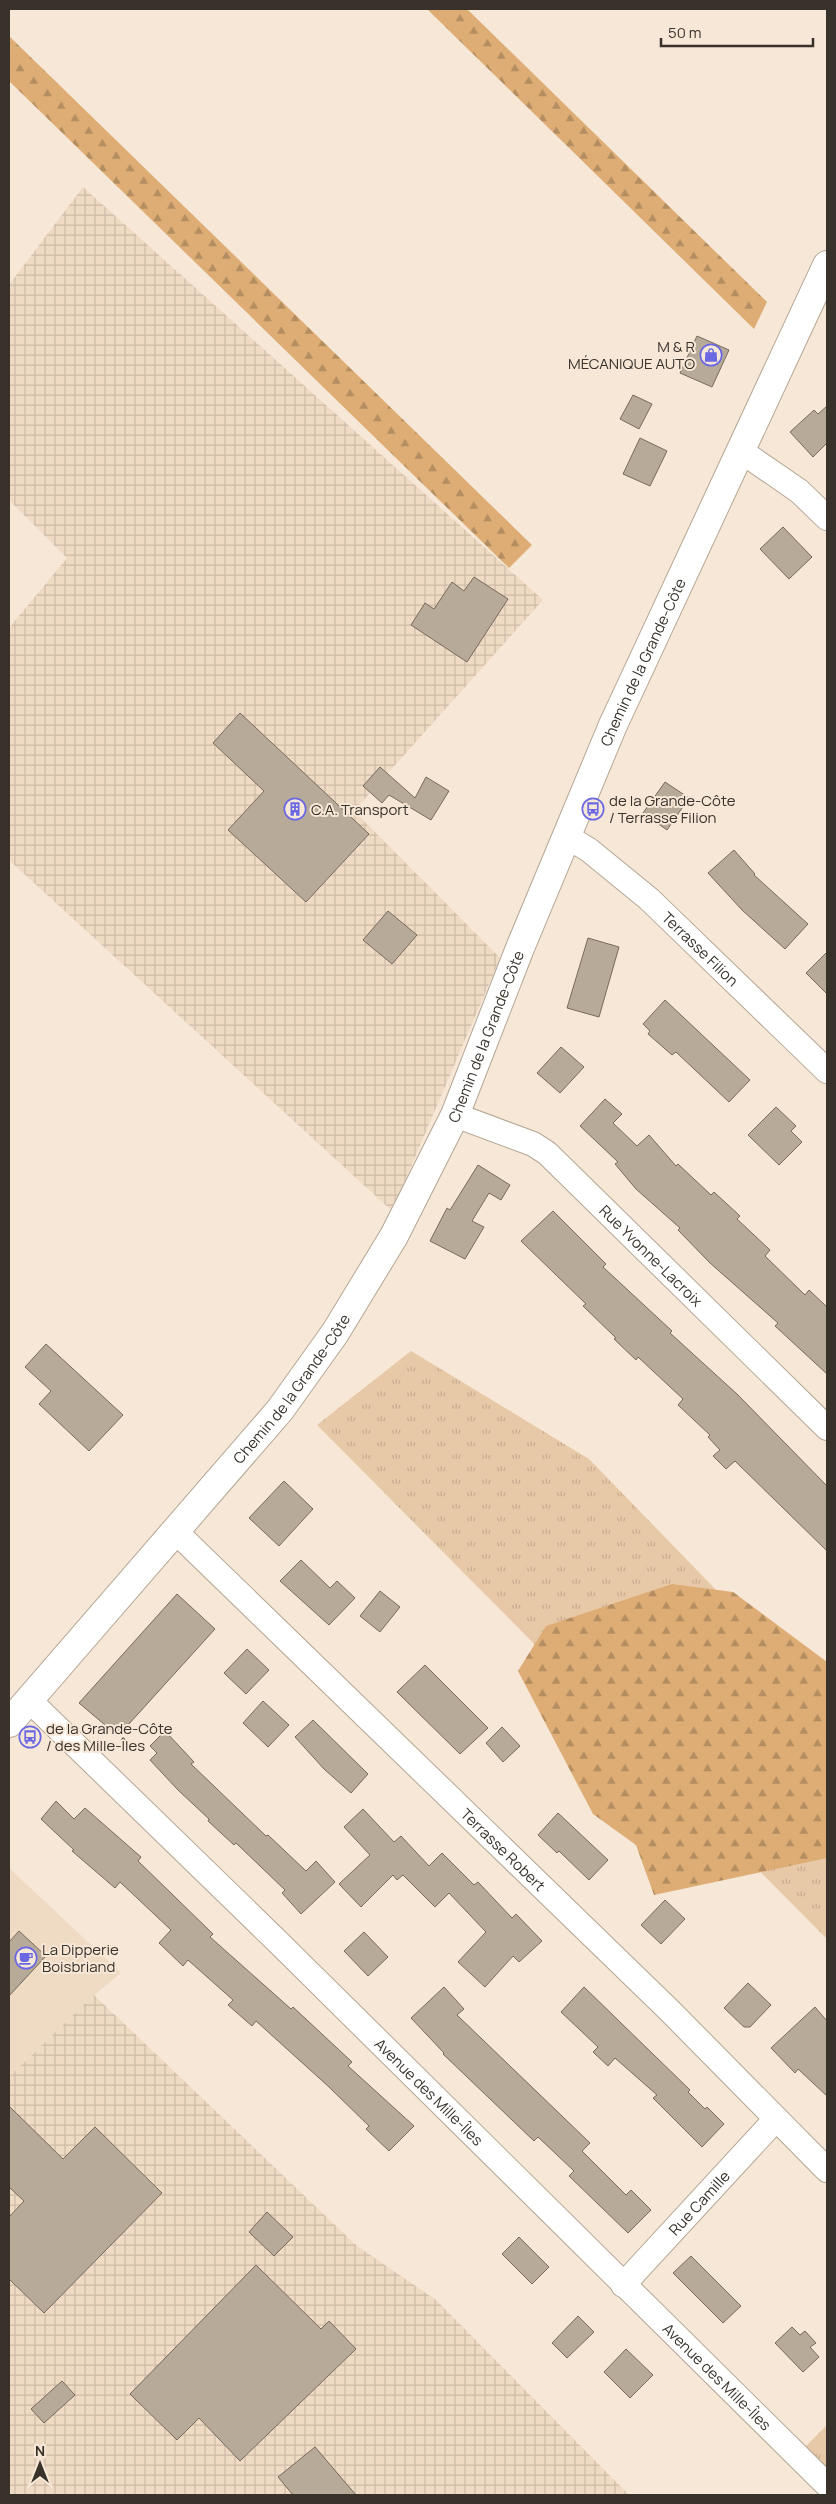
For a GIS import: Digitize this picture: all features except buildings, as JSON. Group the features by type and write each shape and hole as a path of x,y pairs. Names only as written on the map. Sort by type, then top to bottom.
{"main road":[{"name":"Chemin de la Grande-Côte","path":"9,1723 266,1428 322,1352 394,1236 455,1115 520,948 613,725 826,272"}],"street":[{"path":"741,451 799,491 827,518"},
{"name":"Terrasse Filion","path":"566,836 589,850 649,899 827,1070"},
{"name":"Rue Yvonne-Lacroix","path":"455,1115 528,1142 547,1153 827,1428"},
{"name":"Terrasse Robert","path":"176,1532 656,1998 827,2170"},
{"name":"Avenue des Mille-Îles","path":"29,1700 270,1934 827,2485"},
{"name":"Rue Camille","path":"624,2285 776,2119"}],"shaded area":[{"path":"83,187 543,600 354,811 500,958 392,1211 9,860 9,628 67,558 9,500 9,285"},
{"path":"9,1868 121,1973 94,1995 9,2077"},
{"path":"94,1995 357,2246 436,2300 629,2495 9,2495 9,2077"}],"green space":[{"path":"427,9 467,9 767,302 754,329"},
{"path":"9,36 532,545 509,568 9,81"},
{"path":"411,1351 589,1459 827,1704 827,1939 317,1425"},
{"path":"672,1584 733,1592 827,1662 827,1858 654,1895 636,1845 593,1814 518,1671 546,1626"},
{"path":"827,2425 827,2472 803,2449"}],"place":[{"name":"M & R MÉCANIQUE AUTO","path":"711,355"},
{"name":"C.A. Transport","path":"295,809"},
{"name":"de la Grande-Côte / Terrasse Filion","path":"593,809"},
{"name":"de la Grande-Côte / des Mille-Îles","path":"30,1737"},
{"name":"La Dipperie Boisbriand","path":"26,1958"}]}
